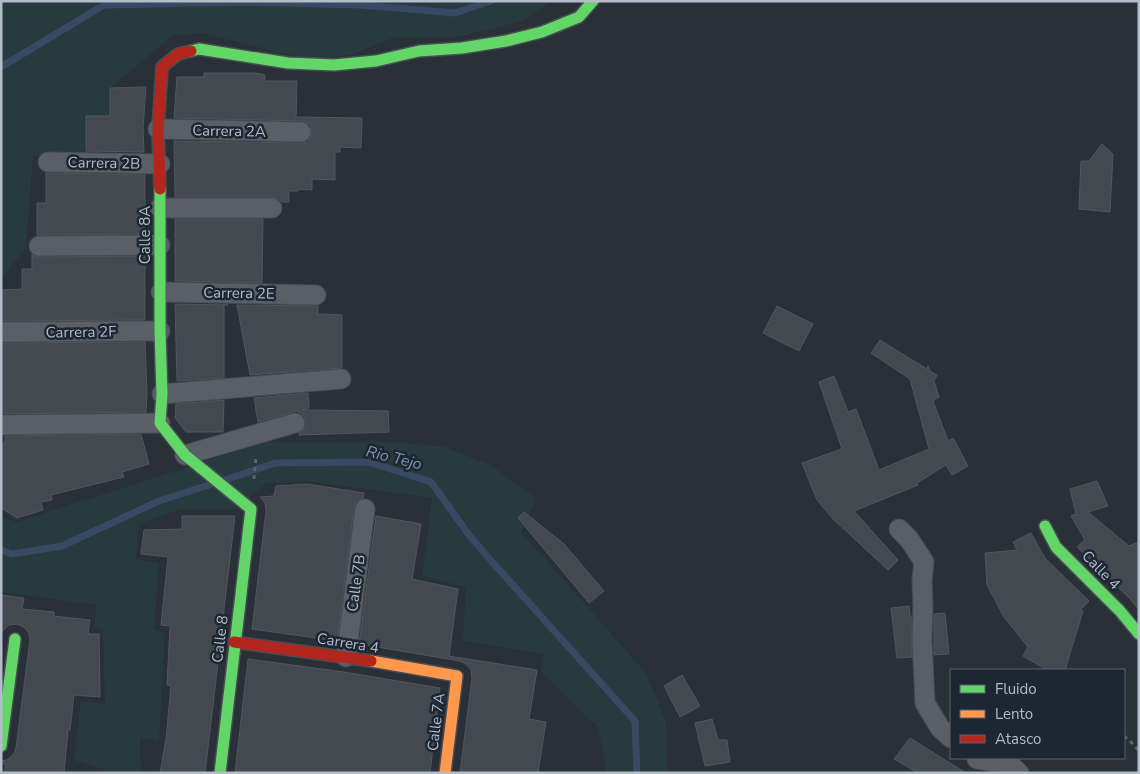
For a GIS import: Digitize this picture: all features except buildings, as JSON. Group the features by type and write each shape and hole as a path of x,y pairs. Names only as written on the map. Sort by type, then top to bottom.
{"street":[{"name":"Calle 8A","path":"160,423 162,394 158,129 162,67 178,54 199,48 288,63 334,65 376,61 420,51 462,48 506,41 542,32 579,18 593,1"},
{"name":"Carrera 2A","path":"158,129 301,132"},
{"name":"Carrera 2B","path":"48,162 160,164"},
{"path":"160,208 272,208"},
{"path":"39,246 160,245"},
{"name":"Carrera 2E","path":"160,292 316,295"},
{"name":"Carrera 2F","path":"3,332 160,331"},
{"path":"162,394 341,379"},
{"path":"1,425 160,423 190,459 295,423"},
{"name":"Calle 8","path":"190,459 251,509 220,773"},
{"name":"Calle 7B","path":"346,656 365,509"},
{"name":"Calle 4","path":"1045,526 1056,547 1139,634"},
{"path":"899,529 909,539 924,562 922,580 922,639 925,703 940,728 950,737"},
{"path":"1,746 15,639"},
{"name":"Carrera 4","path":"234,642 346,656 457,676"},
{"name":"Calle 7A","path":"445,773 457,676"},
{"path":"978,763 1010,764 1019,773"}],"path":[{"path":"254,481 256,448"},
{"path":"1125,737 1139,751"}],"green space":[{"path":"1,1 551,1 525,20 494,29 452,38 392,38 351,55 306,59 201,33 172,36 110,88 110,116 86,116 86,157 33,156 26,248 1,278"},
{"path":"266,442 397,442 445,447 490,465 536,498 521,532 646,673 666,722 667,773 607,773 598,727 541,672 544,654 463,641 466,587 422,576 432,498 307,481 267,483 235,509 181,509 139,524 136,559 159,563 154,630 165,633 159,741 140,738 141,773 115,773 74,760 81,701 105,704 103,630 94,627 97,605 1,592 1,517 17,522"}],"waterway":[{"name":"Rio Tejo","path":"1,67 104,5 247,2 361,5 455,13 491,1"},
{"name":"Rio Tejo","path":"225,480 275,463 369,462 431,482 469,535 635,721 637,773"},
{"name":"Rio Tejo","path":"1,550 12,554 62,546 159,501 212,484"}],"traffic: fast":[{"path":"191,51 199,49 288,63 334,65 376,61 419,51 462,48 506,41 542,32 579,17 593,1"},
{"path":"160,189 162,394 160,423 185,455 251,509 220,773"},
{"path":"1045,526 1056,547 1120,611 1139,634"},
{"path":"1,746 15,639"}],"traffic: slow":[{"path":"371,661 457,676 445,773"}],"traffic: jam":[{"path":"160,189 158,129 162,67 178,54 191,51"},
{"path":"234,642 371,661"}]}
